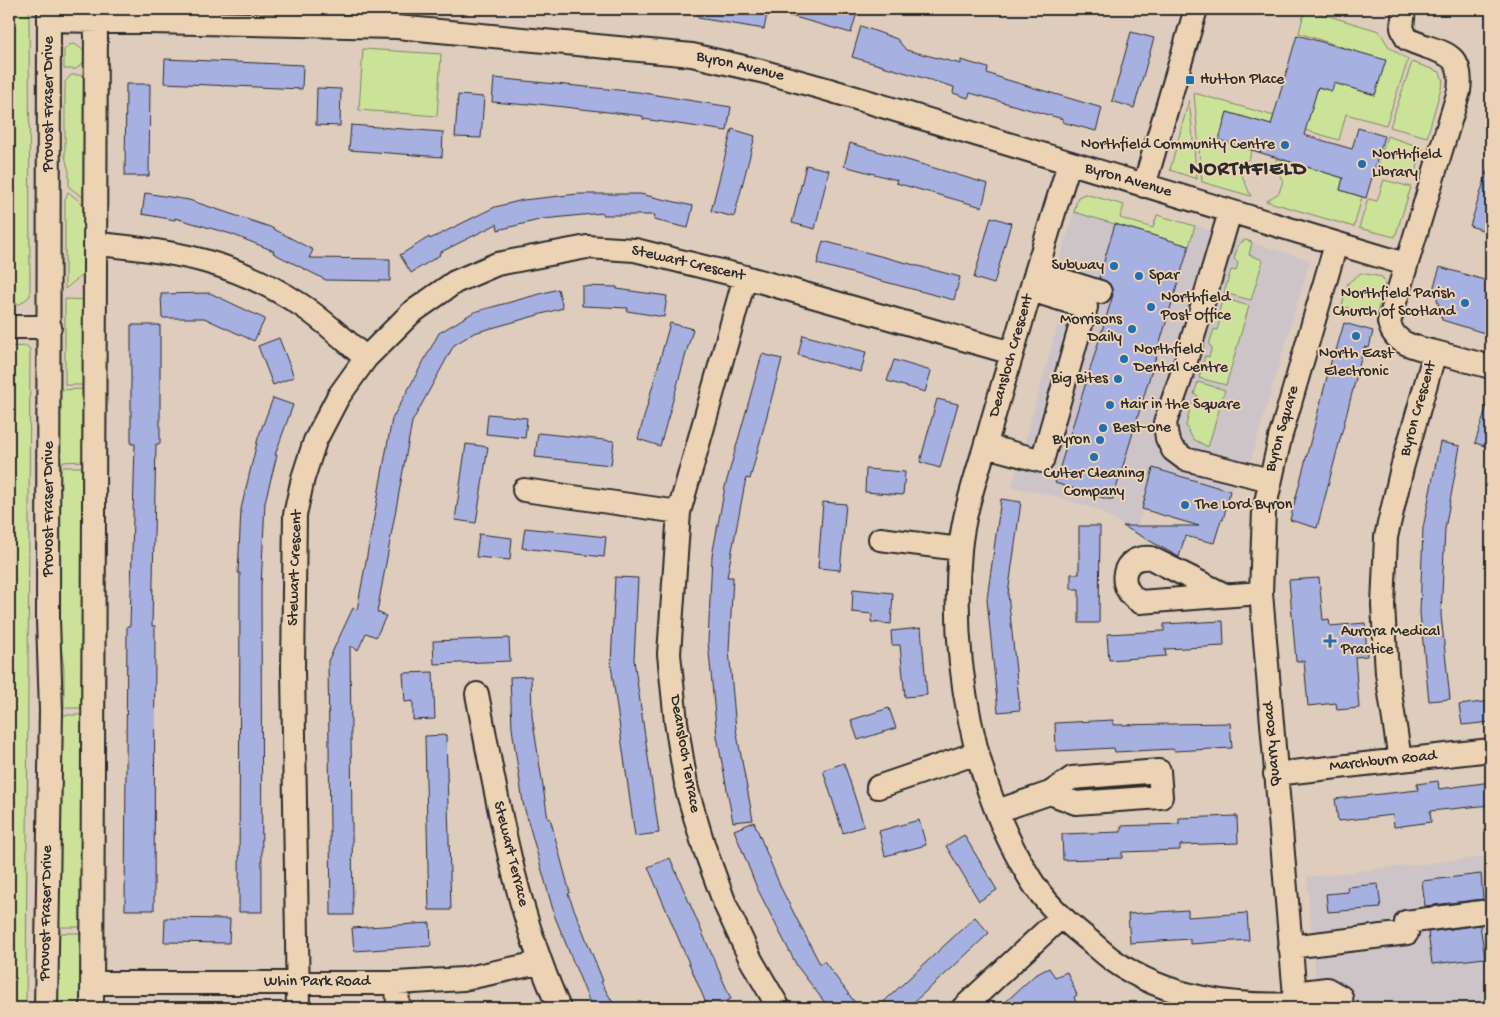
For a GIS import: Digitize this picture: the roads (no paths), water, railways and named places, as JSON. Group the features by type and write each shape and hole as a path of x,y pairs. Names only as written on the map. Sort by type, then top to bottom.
{"street":[{"path":"1144,186 1196,9"},
{"name":"Byron Crescent","path":"1400,760 1387,672 1383,605 1386,537 1402,468 1435,352 1400,341 1390,329 1388,322 1459,90 1461,74 1456,61 1445,54 1407,39 1402,28 1404,9"},
{"name":"Byron Avenue","path":"49,15 96,20 189,15 398,18 692,55 826,89 1069,164 1406,264"},
{"name":"Provost Fraser Drive","path":"46,1008 51,711 48,620 50,327 49,15"},
{"path":"92,1008 96,20"},
{"name":"Deansloch Crescent","path":"1069,164 973,486 960,549 959,619 964,689 977,752 996,811 1032,881 1061,917 1115,962 1168,999 1261,1005 1295,1001 1327,989 1341,997 1342,1008"},
{"name":"Byron Square","path":"1230,212 1182,374 1164,423 1167,438 1173,450 1185,459 1270,480 1336,244"},
{"path":"96,244 176,253 241,272 302,306 366,358"},
{"name":"Stewart Crescent","path":"298,1008 293,640 296,515 303,478 315,441 338,397 366,358 411,313 455,282 497,264 586,247 635,250 745,277 1012,353"},
{"name":"Deansloch Terrace","path":"745,277 679,512 669,654 676,722 687,790 704,848 725,904 751,960 779,1008"},
{"path":"1033,281 1100,292"},
{"path":"986,446 1042,461 1063,389 1086,307 1033,281"},
{"path":"9,327 50,327"},
{"path":"1435,352 1491,367"},
{"name":"Quarry Road","path":"1270,480 1264,511 1261,593 1295,1001"},
{"path":"524,490 679,512"},
{"path":"880,539 960,549"},
{"path":"1225,595 1261,593"},
{"name":"Stewart Terrace","path":"477,694 501,828 514,882 539,963 559,1008"},
{"name":"Marchburn Road","path":"1275,774 1491,750"},
{"path":"878,787 977,752"},
{"path":"996,811 1050,793"},
{"path":"1290,947 1407,933 1406,922 1482,912"},
{"path":"963,1008 1061,917"},
{"name":"Whin Park Road","path":"92,983 397,983 463,979 539,963"},
{"path":"397,983 398,1008"}],"place":[{"name":"Hutton Place","path":"1190,80"},
{"name":"Northfield Community Centre","path":"1285,145"},
{"name":"Northfield Library","path":"1362,164"},
{"name":"Subway","path":"1114,266"},
{"name":"Spar","path":"1139,276"},
{"name":"Northfield Parish Church of Scotland","path":"1465,303"},
{"name":"Northfield Post Office","path":"1151,307"},
{"name":"Morrisons Daily","path":"1132,329"},
{"name":"North East Electronic","path":"1356,336"},
{"name":"Northfield Dental Centre","path":"1124,359"},
{"name":"Big Bites","path":"1118,379"},
{"name":"Hair in the Square","path":"1110,405"},
{"name":"Best-one","path":"1103,428"},
{"name":"Byron","path":"1100,440"},
{"name":"Culter Cleaning Company","path":"1094,457"},
{"name":"The Lord Byron","path":"1185,505"},
{"name":"Aurora Medical Practice","path":"1330,641"}],"district":[{"name":"NORTHFIELD","path":"1248,170"}]}
